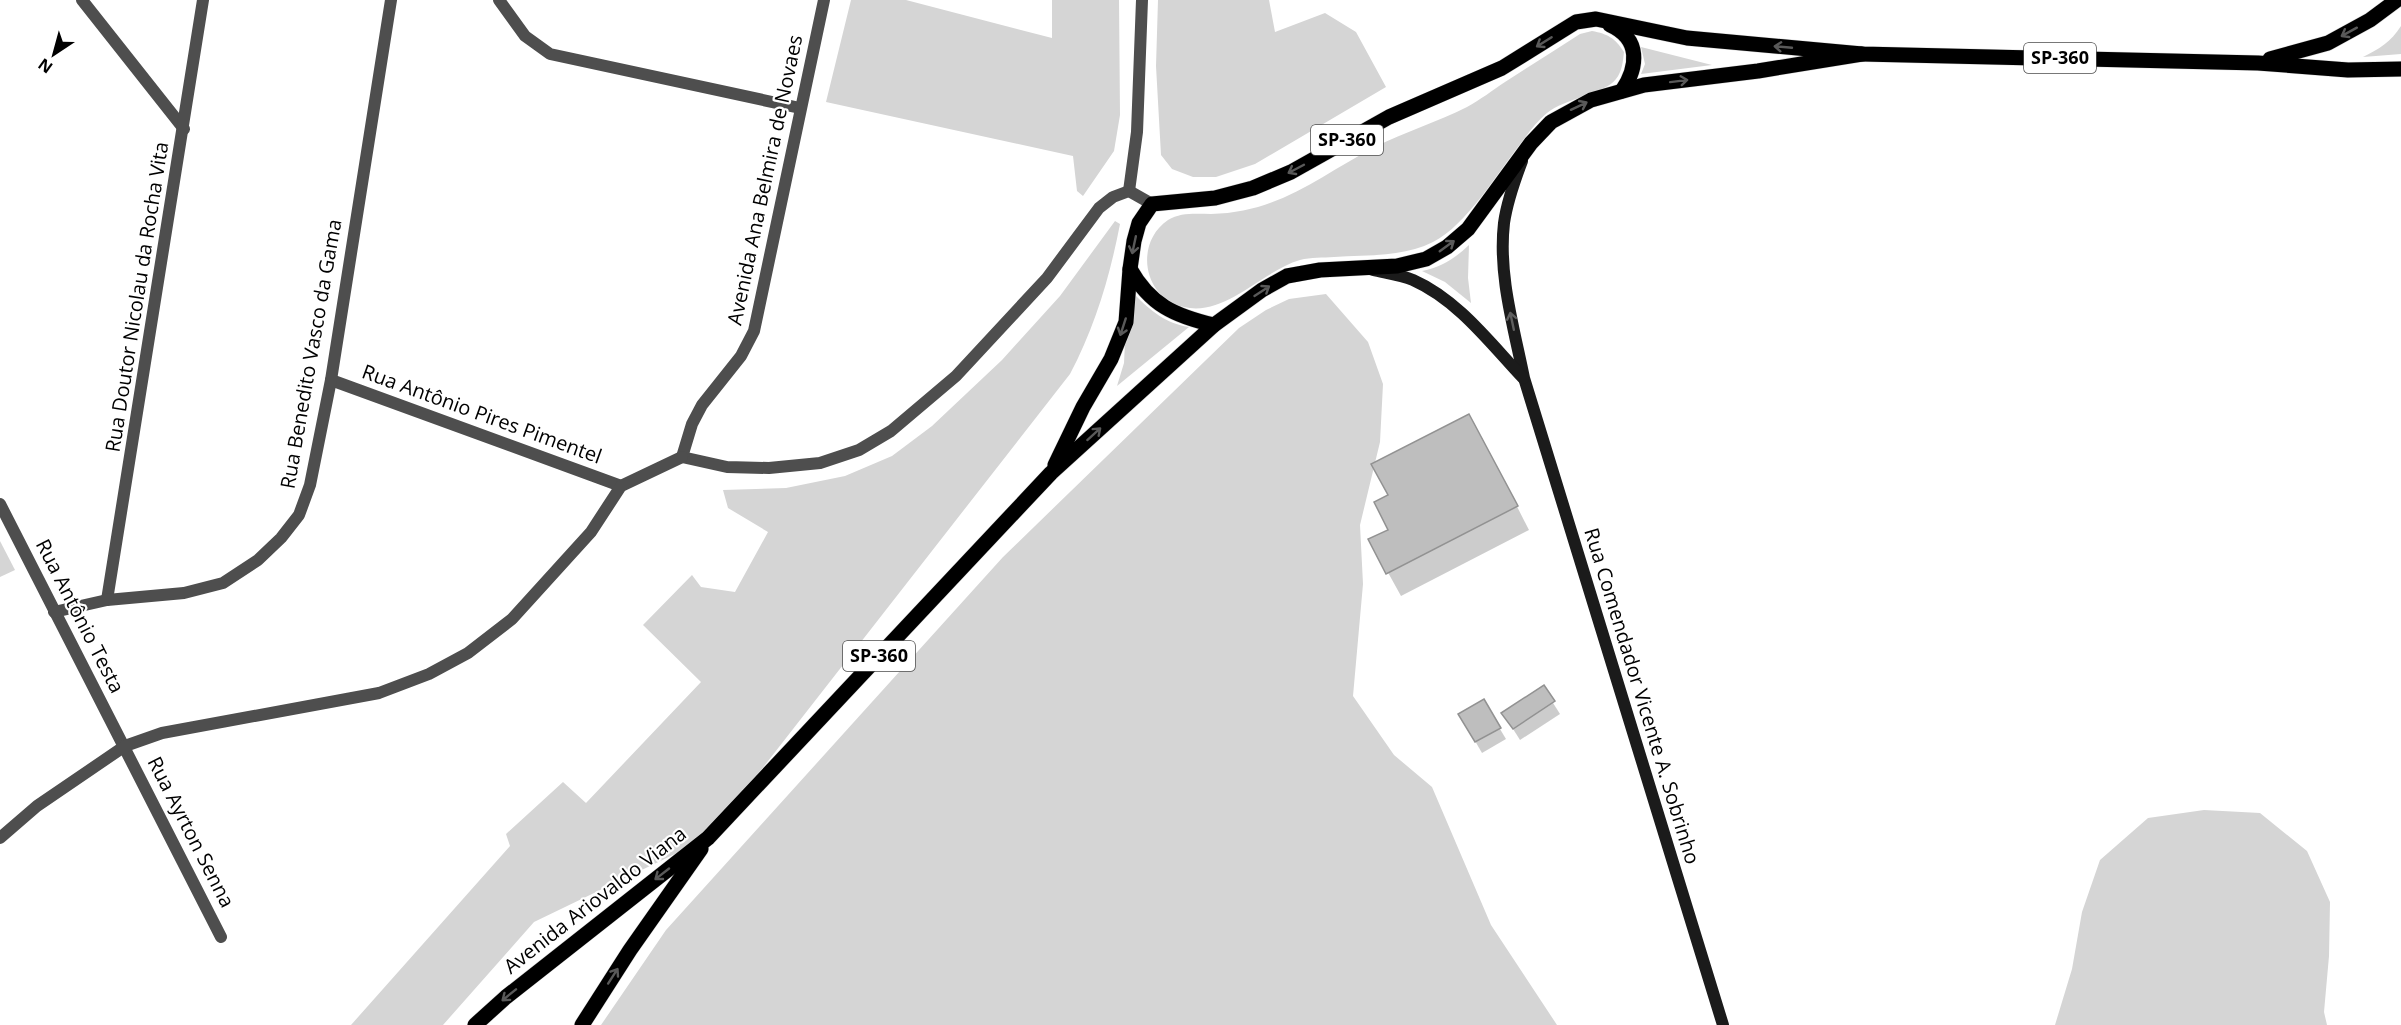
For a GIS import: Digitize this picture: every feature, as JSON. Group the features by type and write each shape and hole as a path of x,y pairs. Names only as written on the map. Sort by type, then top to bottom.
{"main road":[{"name":"SP-360","path":"2258,63 2328,43 2370,20 2397,0"},
{"name":"SP-360","path":"1051,473 1083,406 1111,359 1126,322 1130,269 1139,223 1152,204 1215,198 1253,188 1291,172 1389,117 1502,68 1576,22 1596,19 1687,38 1862,54 2258,63 2348,70 2401,69"},
{"path":"1596,19 1620,30 1631,44 1635,61 1630,78 1622,92"},
{"name":"SP-360","path":"708,838 1051,473 1214,325 1262,290 1287,276 1320,270 1397,266 1426,259 1447,247 1468,229 1527,149 1551,122 1569,110 1591,100 1644,85 1758,71 1862,54"},
{"path":"1130,269 1140,287 1160,304 1183,318 1214,325"},
{"name":"Avenida Ariovaldo Viana","path":"475,1025 506,997 708,838"},
{"name":"Avenida Ariovaldo Viana","path":"582,1025 630,950 708,838"}],"street":[{"path":"82,0 184,129"},
{"name":"Rua Doutor Nicolau da Rocha Vita","path":"107,600 203,0"},
{"name":"Rua Benedito Vasco da Gama","path":"54,612 107,600 184,593 223,583 258,560 281,538 299,515 310,485 331,380 391,0"},
{"path":"499,0 525,36 550,54 800,108"},
{"name":"Avenida Ana Belmira de Novaes","path":"682,457 692,424 702,405 741,356 754,331 824,0"},
{"path":"1129,191 1137,132 1142,0"},
{"name":"Rua Comendador Vicente A. Sobrinho","path":"1527,149 1510,193 1504,224 1503,258 1507,297 1524,378 1723,1025"},
{"path":"1129,191 1152,204"},
{"path":"0,838 37,806 125,746 162,733 379,693 429,674 468,654 512,619 591,531 621,486 682,457 727,467 769,468 820,463 859,450 891,431 956,376 1047,279 1099,208 1113,197 1129,191"},
{"path":"1363,268 1411,279 1434,291 1464,315 1524,378"},
{"name":"Rua Antônio Pires Pimentel","path":"331,380 621,486"},
{"name":"Rua Antônio Testa","path":"0,504 125,746"},
{"name":"Rua Ayrton Senna","path":"125,746 221,937"}],"shaded area":[{"path":"851,0 906,0 1052,38 1052,0 1119,0 1120,115 1114,151 1083,196 1077,191 1073,156 826,102"},
{"path":"1158,0 1269,0 1275,32 1325,13 1356,32 1386,87 1255,164 1216,177 1193,177 1172,169 1161,155 1156,66"},
{"path":"2401,26 2401,54 2363,57 2384,44"},
{"path":"1592,31 1611,37 1624,52 1621,70 1616,79 1611,84 1554,108 1543,116 1469,211 1457,224 1433,242 1397,253 1300,260 1272,273 1229,299 1199,308 1184,307 1170,302 1159,293 1152,282 1147,255 1150,242 1157,230 1173,217 1235,212 1278,200 1375,147 1467,107 1580,34"},
{"path":"1641,47 1712,65 1641,74 1645,64"},
{"path":"1115,221 1120,224 1106,282 1087,338 1070,374 708,838 534,922 443,1025 351,1025 510,846 506,834 563,782 586,803 701,682 643,625 692,575 701,587 735,592 768,532 728,508 723,490 786,488 845,476 892,456 932,426 1002,360 1060,296"},
{"path":"1469,245 1468,278 1471,303 1445,282 1422,271 1447,262"},
{"path":"1134,294 1159,316 1189,327 1117,386 1124,363 1126,322"},
{"path":"1326,294 1368,342 1383,384 1380,442 1360,525 1363,584 1353,696 1394,755 1432,787 1491,925 1557,1025 601,1025 666,930 1003,557 1239,328 1266,310 1289,299"},
{"path":"0,541 15,570 0,577"},
{"path":"2204,810 2260,813 2307,851 2330,902 2329,956 2324,1012 2327,1025 2055,1025 2072,969 2082,912 2100,860 2148,818"}],"building":[{"path":"1469,414 1518,506 1386,574 1368,539 1388,530 1374,502 1388,495 1371,464"},
{"path":"1544,685 1555,701 1513,729 1501,713"},
{"path":"1484,699 1501,728 1475,742 1458,714"}]}
